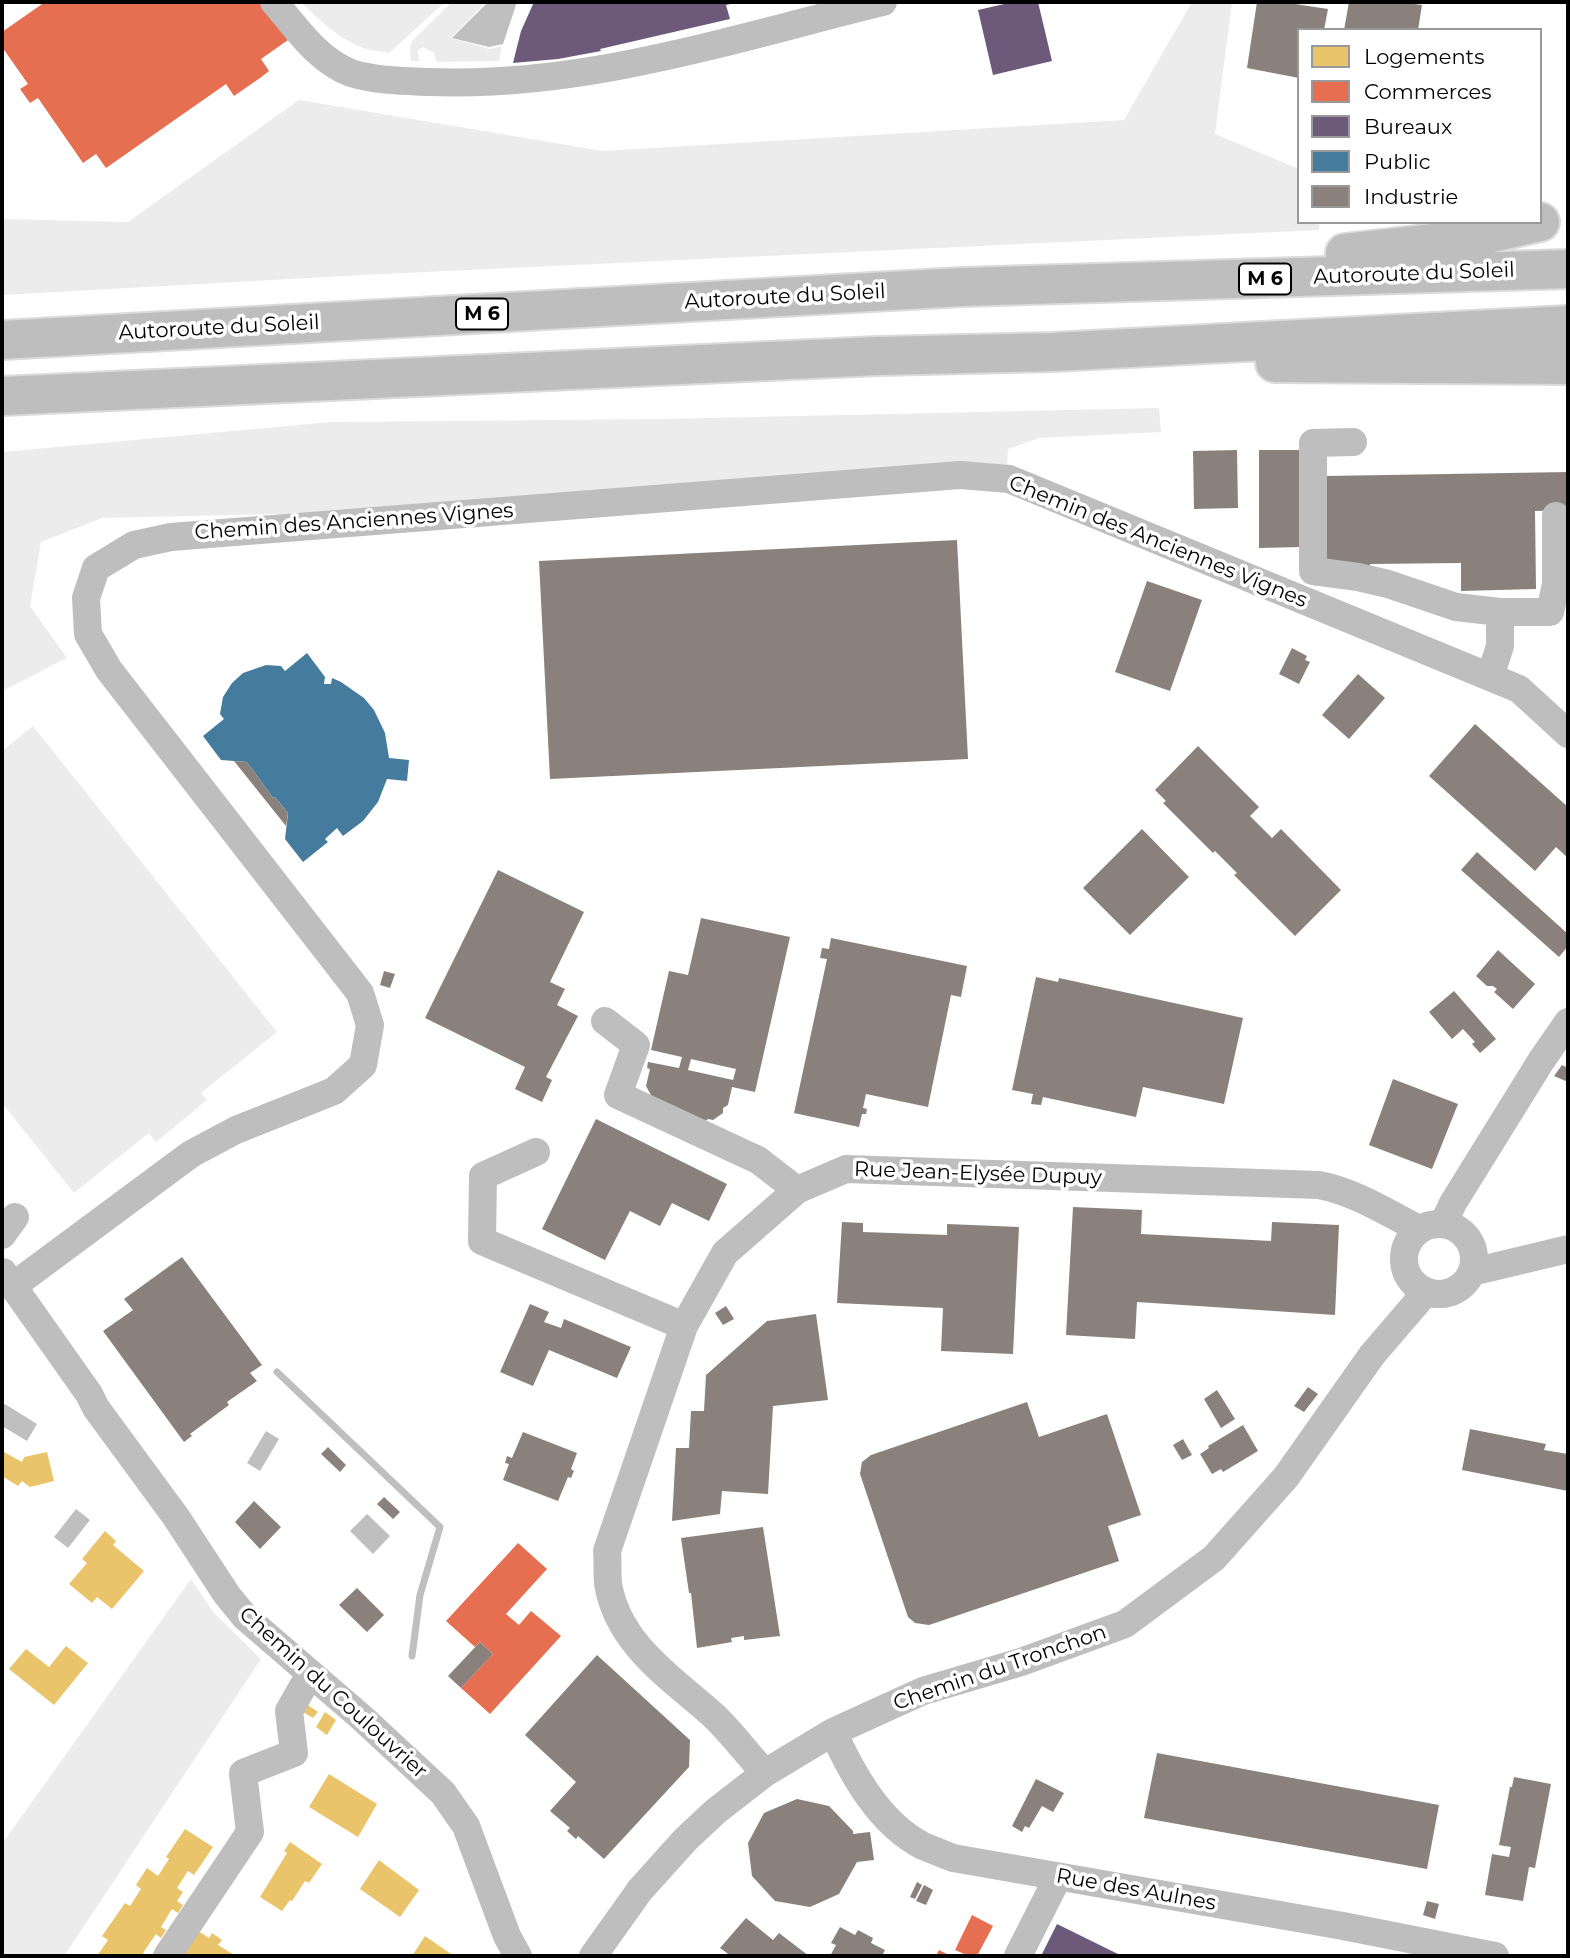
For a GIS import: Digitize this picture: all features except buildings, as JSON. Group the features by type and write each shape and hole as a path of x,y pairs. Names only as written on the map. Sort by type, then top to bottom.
{"highway":[{"path":"1542,221 1568,212"},
{"path":"962,287 1076,271 1392,248 1461,240 1531,224"},
{"name":"Autoroute du Soleil","path":"2,340 962,287 1568,269"},
{"path":"2,396 878,356 1053,352 1568,325"},
{"path":"1053,352 1300,365 1568,365"}],"street":[{"path":"274,2 317,51 333,64 373,78 454,83 527,81 587,73 883,2"},
{"path":"1300,365 1419,351 1568,345"},
{"path":"1307,601 1313,570 1313,443 1353,442"},
{"name":"Chemin des Anciennes Vignes","path":"7,1278 191,1154 236,1130 334,1091 363,1065 368,1038 370,1025 360,993 109,670 88,634 86,598 96,568 134,545 171,537 960,475 1009,479 1519,689 1568,734"},
{"path":"1313,570 1388,584 1455,607 1500,612 1550,612 1556,584 1556,516"},
{"path":"1490,677 1500,646 1500,612"},
{"path":"605,1021 636,1045 618,1095 758,1160 797,1190"},
{"path":"1423,1232 1462,1232 1472,1261 1463,1285 1449,1293 1434,1294 1417,1285 1403,1258 1423,1232 1453,1203 1568,1022"},
{"path":"536,1152 483,1176 482,1241 684,1326"},
{"name":"Rue Jean-Elysée Dupuy","path":"765,1773 735,1736 681,1689 638,1646 616,1611 608,1584 607,1551 684,1326 725,1253 797,1190 846,1169 1319,1185 1340,1189 1356,1196 1423,1232"},
{"path":"1472,1261 1561,1250"},
{"name":"Chemin du Coulouvrier","path":"7,1278 245,1617 443,1793 456,1810 477,1852 507,1936 518,1956"},
{"name":"Chemin du Tronchon","path":"593,1956 640,1890 686,1839 716,1811 765,1773 833,1732 923,1691 1021,1662 1125,1625 1214,1558 1286,1476 1417,1285"},
{"path":"167,1956 250,1832 243,1773 295,1752 289,1711 310,1674"},
{"name":"Rue des Aulnes","path":"833,1732 846,1760 870,1799 891,1822 921,1845 974,1863 1343,1926 1487,1955"},
{"path":"1018,1956 1058,1877"}],"shaded area":[{"path":"301,2 445,2 389,53 364,48 344,39"},
{"path":"452,2 486,2 451,38 489,49 502,46 499,61 437,62 434,53 423,47 418,50 419,61 411,61 410,46 413,40"},
{"path":"488,2 517,2 503,44 489,47 452,38"},
{"path":"1192,2 1232,2 1215,134 1297,168 1297,224 1319,224 1319,230 362,275 2,295 2,219 128,222 299,100 603,151 1124,120"},
{"path":"1159,408 1161,432 1039,438 1008,449 1007,469 409,511 102,518 41,542 30,606 67,658 2,691 2,452 331,422 663,419"},
{"path":"33,726 277,1032 201,1093 207,1100 156,1142 149,1133 74,1193 2,1103 2,751"},
{"path":"5,1404 37,1424 27,1441 2,1426 2,1407"},
{"path":"266,1431 279,1439 260,1471 247,1463"},
{"path":"76,1509 90,1520 68,1548 54,1537"},
{"path":"367,1514 390,1536 373,1554 350,1531"},
{"path":"191,1579 213,1612 261,1659 64,1956 2,1956 2,1844"}],"waterway":[{"path":"277,1372 440,1527 420,1595 412,1656"}]}
